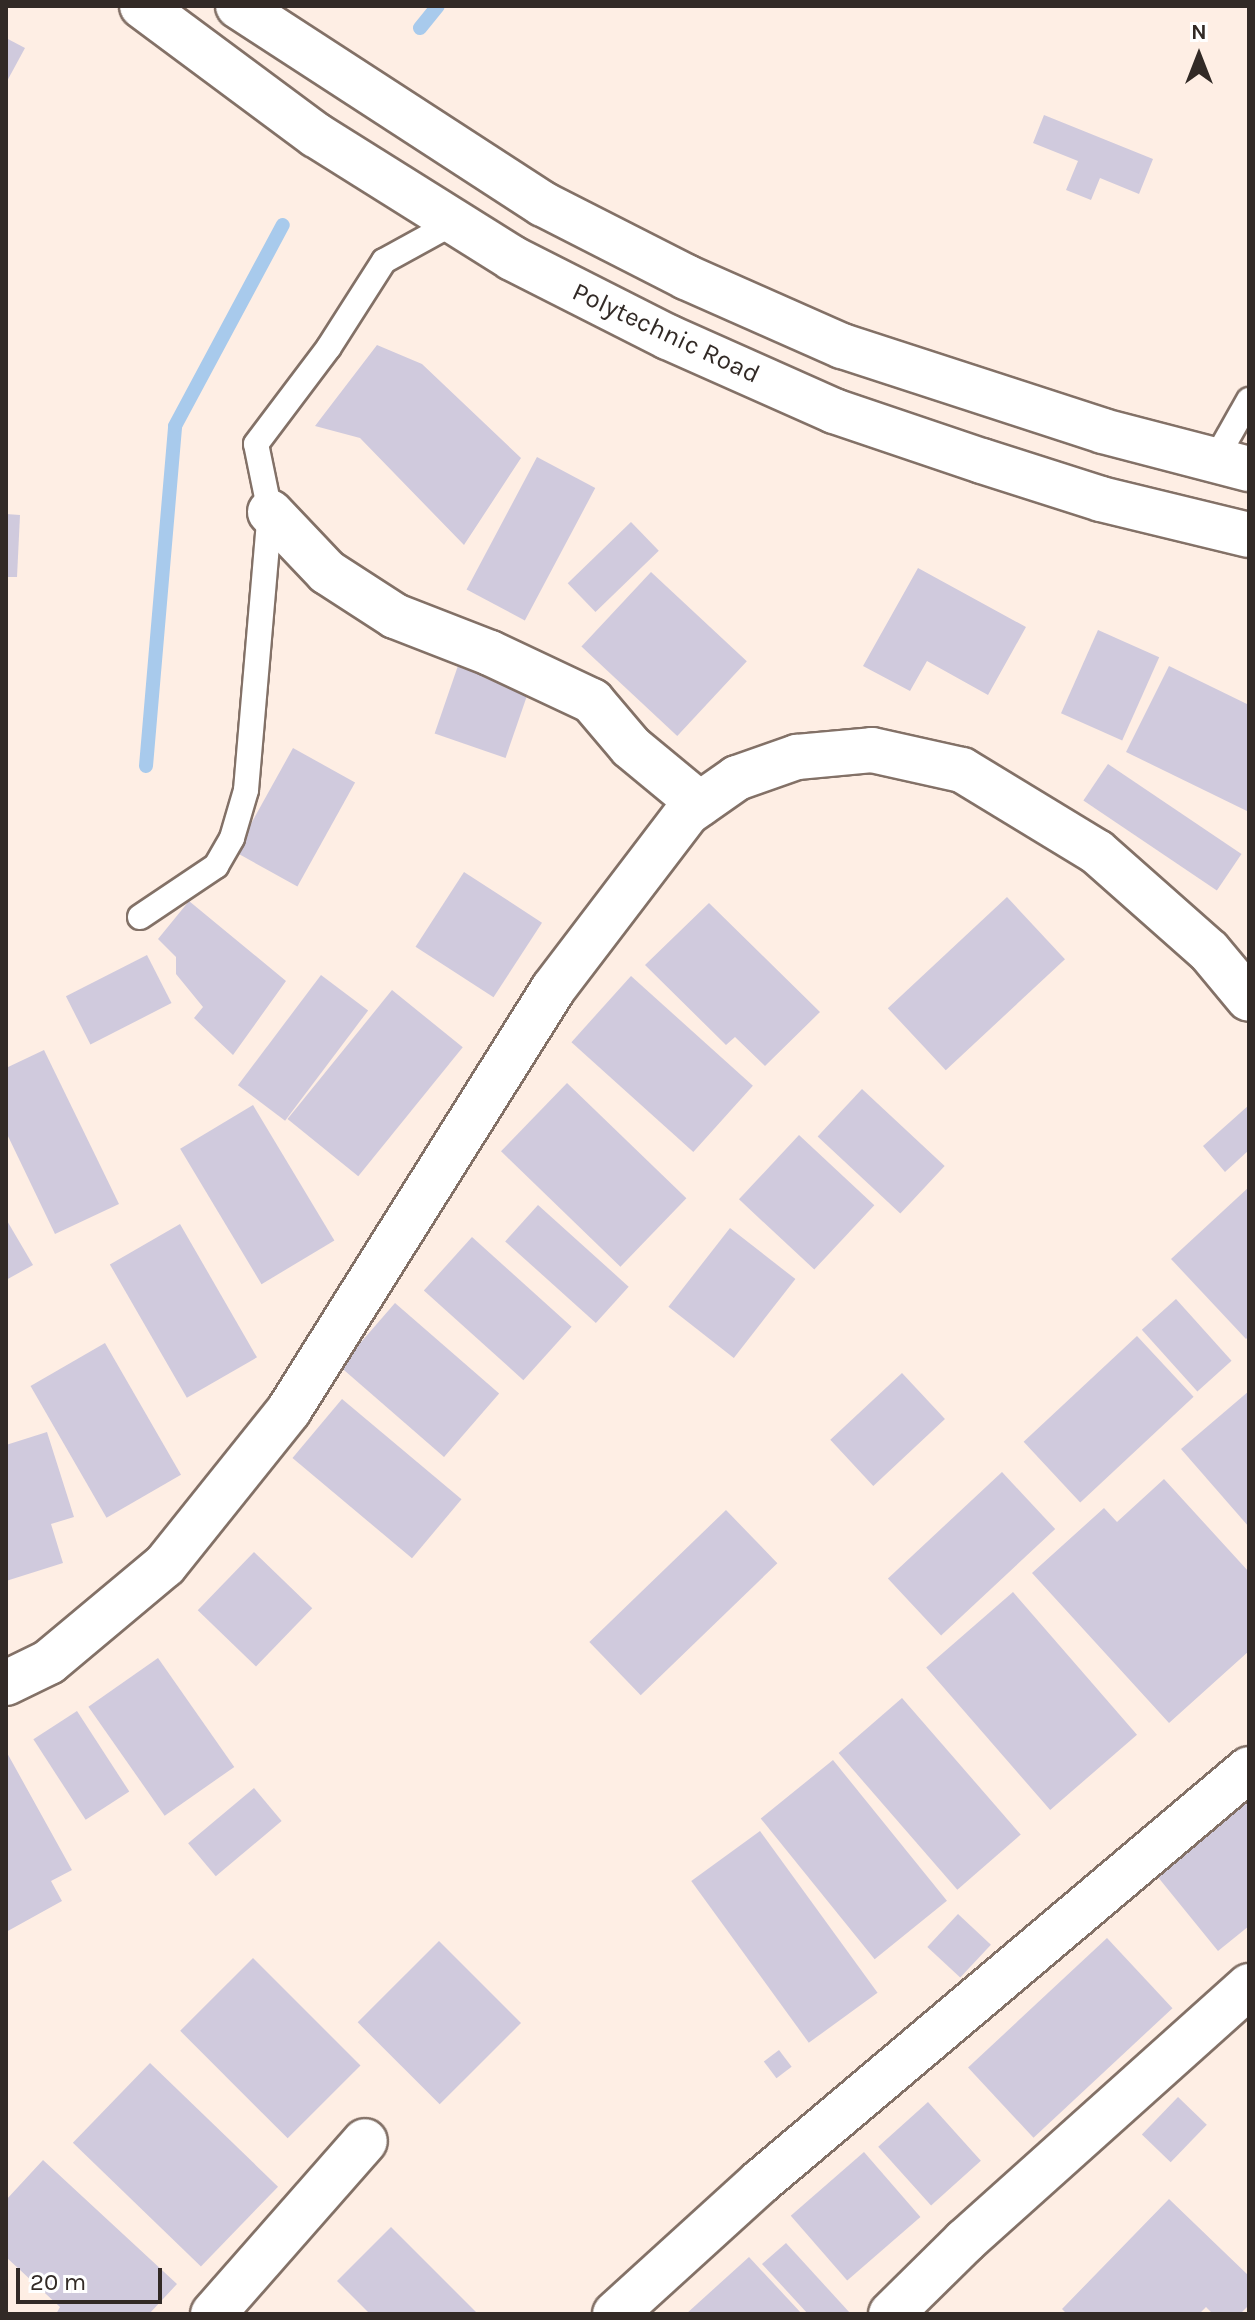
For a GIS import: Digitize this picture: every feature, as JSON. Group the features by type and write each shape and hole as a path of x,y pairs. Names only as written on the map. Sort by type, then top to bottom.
{"street":[{"name":"Polytechnic Road","path":"142,6 316,135 512,258 654,330 834,411 1101,499 1249,535"},
{"path":"238,6 543,204 686,277 842,346 1103,431 1232,465"},
{"path":"270,512 327,572 395,616 490,653 592,701 631,747 700,804"},
{"path":"7,1681 49,1662 165,1565 289,1410 553,989 687,813 737,778 797,757 872,750 962,770 1097,852 1209,951 1249,999"},
{"path":"615,2314 760,2182 1249,1769"},
{"path":"891,2314 965,2241 1249,1986"},
{"path":"213,2314 365,2141"}],"lane":[{"path":"140,917 206,877 232,838 249,773 270,512 256,444 329,347 384,261 455,222"},
{"path":"1232,465 1249,400"}],"building":[{"path":"6,38 25,48 6,83"},
{"path":"1044,115 1153,159 1139,194 1100,178 1091,200 1066,190 1078,161 1033,143"},
{"path":"377,345 422,364 521,458 464,545 360,438 315,426"},
{"path":"537,457 595,488 525,620 467,589"},
{"path":"6,514 20,515 17,577 6,577"},
{"path":"631,522 659,551 595,612 568,583"},
{"path":"918,568 1026,627 988,695 927,661 910,691 863,666"},
{"path":"651,572 747,661 677,736 581,647"},
{"path":"1098,630 1159,657 1122,740 1061,713"},
{"path":"461,657 532,681 506,758 435,734"},
{"path":"1169,666 1249,705 1249,812 1126,752"},
{"path":"293,748 355,782 297,887 235,852"},
{"path":"1108,764 1241,854 1217,891 1083,800"},
{"path":"464,872 542,923 494,997 416,947"},
{"path":"1007,897 1065,959 946,1070 888,1008"},
{"path":"189,901 286,981 233,1055 194,1018 203,1007 176,974 176,957 158,939"},
{"path":"709,903 820,1012 765,1066 735,1037 726,1045 645,965"},
{"path":"147,955 172,1003 90,1044 66,996"},
{"path":"321,975 368,1011 285,1121 238,1085"},
{"path":"631,976 753,1086 693,1152 571,1042"},
{"path":"392,990 463,1047 358,1176 288,1119"},
{"path":"44,1050 119,1204 55,1234 6,1132 6,1068"},
{"path":"567,1083 686,1198 620,1267 501,1151"},
{"path":"862,1089 945,1166 900,1214 818,1137"},
{"path":"253,1105 334,1240 262,1284 180,1149"},
{"path":"1249,1105 1249,1150 1225,1172 1203,1146"},
{"path":"799,1135 874,1205 814,1270 739,1199"},
{"path":"1249,1187 1249,1336 1246,1339 1171,1259"},
{"path":"538,1205 629,1287 596,1323 505,1241"},
{"path":"6,1219 33,1265 6,1280"},
{"path":"180,1224 257,1357 187,1398 110,1264"},
{"path":"730,1228 795,1279 734,1358 668,1307"},
{"path":"472,1237 572,1327 523,1380 424,1291"},
{"path":"1176,1299 1232,1361 1197,1391 1142,1330"},
{"path":"395,1303 499,1394 444,1457 340,1366"},
{"path":"1137,1336 1194,1397 1080,1502 1024,1442"},
{"path":"105,1343 181,1475 107,1518 31,1386"},
{"path":"902,1373 945,1419 873,1486 830,1440"},
{"path":"1249,1391 1249,1527 1181,1449"},
{"path":"342,1399 462,1499 412,1558 293,1458"},
{"path":"47,1432 74,1517 51,1524 63,1563 6,1581 6,1445"},
{"path":"1002,1472 1055,1529 941,1635 888,1578"},
{"path":"1164,1479 1249,1572 1249,1651 1169,1723 1032,1573 1104,1508 1117,1522"},
{"path":"726,1510 777,1563 641,1695 589,1642"},
{"path":"254,1552 312,1608 256,1667 198,1610"},
{"path":"1013,1592 1137,1735 1050,1810 926,1667"},
{"path":"158,1658 234,1767 165,1816 88,1707"},
{"path":"902,1698 1021,1835 957,1890 839,1753"},
{"path":"77,1711 129,1792 86,1820 33,1739"},
{"path":"6,1751 72,1870 51,1881 62,1901 6,1932"},
{"path":"833,1760 947,1901 875,1959 761,1819"},
{"path":"254,1788 282,1821 216,1876 188,1843"},
{"path":"1249,1794 1249,1926 1218,1951 1153,1871"},
{"path":"760,1831 878,1993 809,2043 691,1881"},
{"path":"958,1914 991,1945 960,1978 927,1947"},
{"path":"1107,1938 1172,2008 1034,2138 968,2068"},
{"path":"439,1941 521,2023 440,2104 358,2022"},
{"path":"253,1958 360,2065 288,2138 180,2031"},
{"path":"779,2050 792,2067 776,2078 764,2061"},
{"path":"150,2063 278,2187 201,2266 73,2143"},
{"path":"1178,2097 1207,2125 1171,2162 1142,2134"},
{"path":"928,2102 981,2161 931,2206 878,2147"},
{"path":"864,2152 920,2217 847,2281 791,2216"},
{"path":"43,2160 177,2284 149,2314 56,2314 60,2307 6,2257 6,2200"},
{"path":"1169,2199 1249,2276 1249,2305 1240,2314 1213,2314 1206,2307 1199,2314 1067,2314 1062,2309"},
{"path":"391,2227 478,2314 370,2314 337,2281"},
{"path":"786,2243 850,2313 808,2314 762,2264"},
{"path":"749,2257 802,2314 686,2314"}],"waterway":[{"path":"420,28 438,6"},
{"path":"146,766 175,426 283,225"}]}
